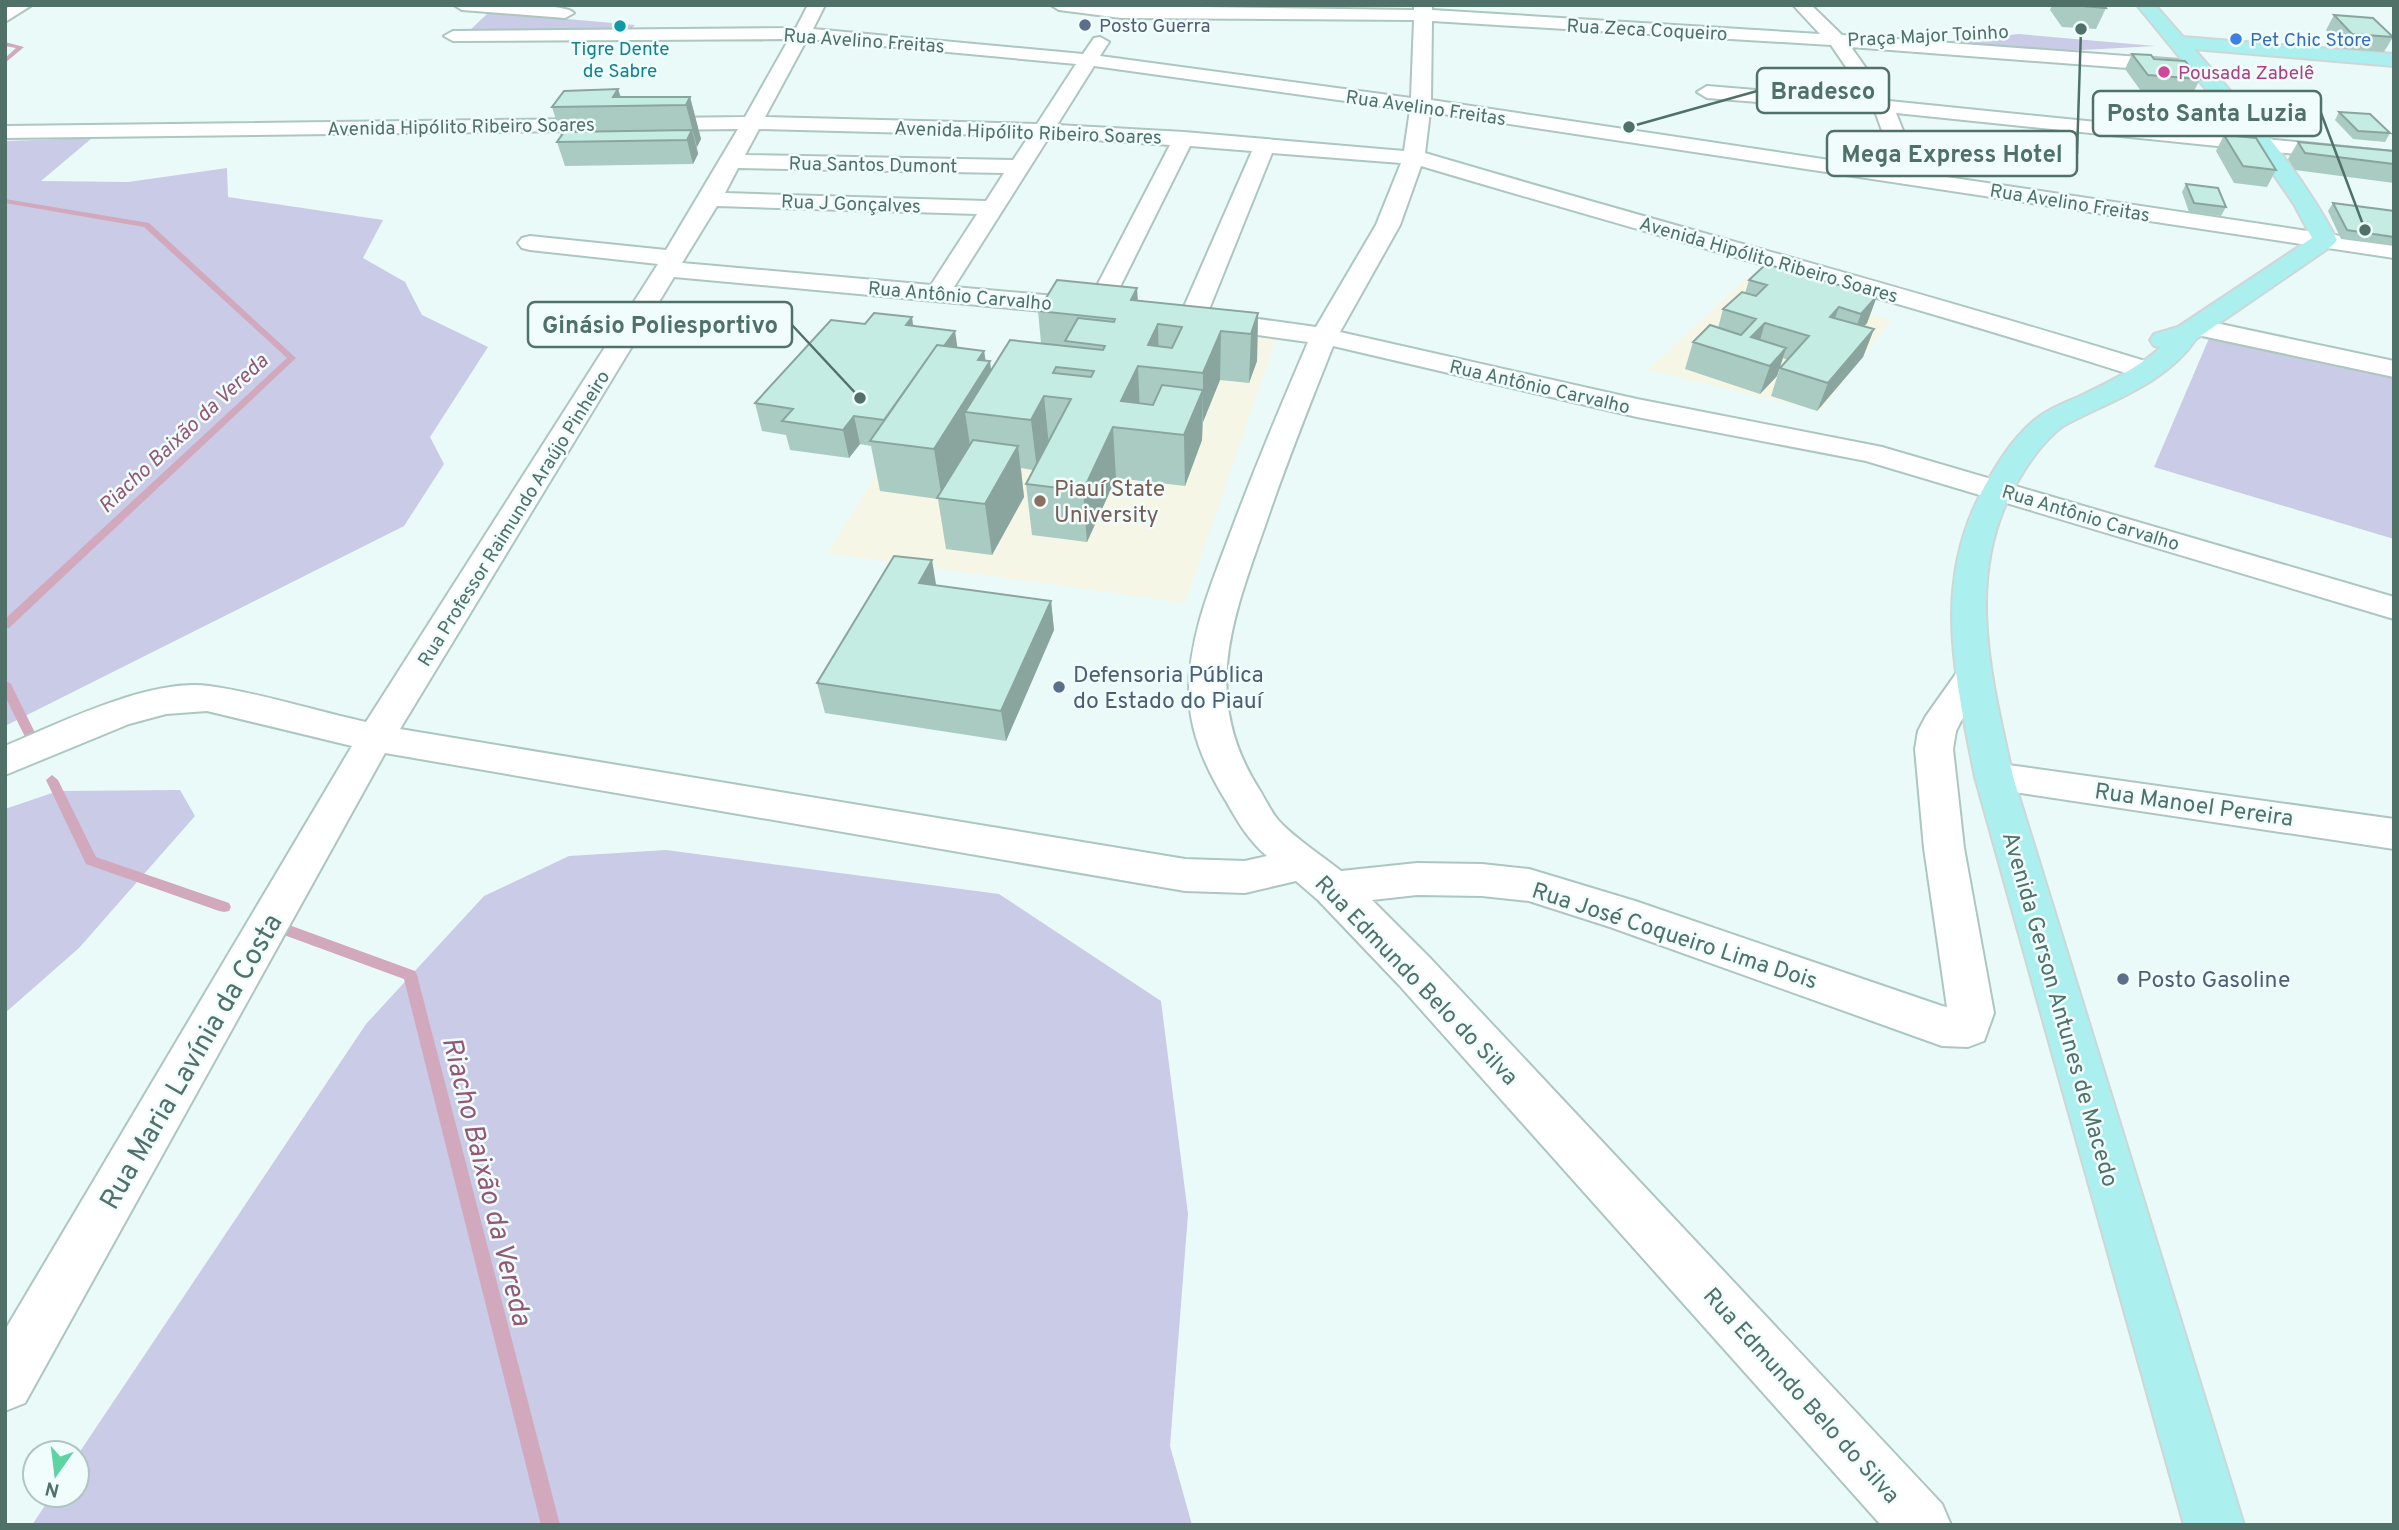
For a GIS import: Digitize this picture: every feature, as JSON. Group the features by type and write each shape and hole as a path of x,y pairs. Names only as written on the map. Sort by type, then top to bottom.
{"main road":[{"path":"2129,371 2090,374 2065,393 2058,407 2057,417 2096,401 2129,371 2175,349 2192,330 2325,240 2304,201 2263,144 2145,5"},
{"path":"2181,45 2394,60"},
{"name":"Avenida Gerson Antunes de Macedo","path":"2057,417 2025,447 1996,488 1978,529 1967,578 1967,622 1973,677 1994,777 2214,1525"}],"street":[{"path":"5,17 24,5"},
{"path":"462,5 577,14"},
{"name":"Rua Professor Raimundo Araújo Pinheiro","path":"375,738 710,199 817,5"},
{"name":"Rua Zeca Coqueiro","path":"1059,5 1123,9 1424,10 1837,40"},
{"path":"1801,5 1837,40 1883,106 1910,177"},
{"name":"Rua Avelino Freitas","path":"486,6 453,36 653,23 801,33 1088,60 1421,105 2394,251"},
{"path":"938,293 1123,9"},
{"name":"Rua Edmundo Belo do Silva","path":"1424,10 1421,105 1388,225 1324,336 1276,451 1216,617 1209,658 1207,694 1217,745 1239,791 1264,831 1318,876 1424,982 1921,1525"},
{"path":"603,17 653,23"},
{"name":"Praça Major Toinho","path":"1837,40 1977,33"},
{"name":"Praça Major Toinho","path":"1837,40 2200,67"},
{"path":"2153,40 2181,45"},
{"name":"Praça Major Toinho","path":"2042,54 2181,45"},
{"path":"1707,92 1883,106 2394,158"},
{"name":"Avenida Hipólito Ribeiro Soares","path":"1060,105 1258,144"},
{"name":"Avenida Hipólito Ribeiro Soares","path":"5,132 753,122 1184,138 1405,160 2129,371"},
{"path":"1098,308 1184,138"},
{"path":"1192,317 1258,144"},
{"name":"Rua Santos Dumont","path":"729,161 1018,167"},
{"name":"Rua J Gonçalves","path":"710,199 992,208"},
{"name":"Rua Antônio Carvalho","path":"530,243 670,263 1125,311"},
{"name":"Avenida Hipólito Ribeiro Soares","path":"1714,252 2090,374"},
{"name":"Rua Antônio Carvalho","path":"1165,315 1324,336 1587,397 1871,453 2394,608"},
{"path":"2192,330 2394,369"},
{"name":"Rua José Coqueiro Lima Dois","path":"5,761 117,714 166,701 207,698 375,738 1185,875 1482,880 1529,885 1620,913 1942,1026 1968,1027 1971,1013 1944,848 1934,749 1937,731 1945,716 1973,677"},
{"name":"Rua Maria Lavínia da Costa","path":"5,1383 375,738"},
{"name":"Rua Manoel Pereira","path":"1994,777 2394,834"}],"shaded area":[{"path":"489,12 635,25 629,31 469,31"},
{"path":"2019,34 2155,46 2047,52 1930,43"},
{"path":"92,138 41,181 128,182 227,168 228,197 383,220 363,258 405,282 422,315 488,347 430,437 444,464 404,526 5,726 5,141"},
{"path":"1746,278 1891,320 1820,411 1648,370"},
{"name":"Piauí State University","path":"1059,316 1276,339 1185,603 828,553 892,449 954,365 1025,370"},
{"path":"2210,336 2394,377 2394,539 2154,467"},
{"path":"180,790 195,816 79,948 5,1013 5,809 58,791"},
{"path":"666,850 999,894 1161,1001 1188,1214 1170,1446 1192,1525 32,1525 43,1509 91,1509 91,1439 88,1439 366,1024 484,896 569,856"}],"building":[{"path":"2072,5 2104,5 2106,8"},
{"path":"2334,15 2373,18 2393,37 2352,34"},
{"path":"2132,54 2185,61 2200,79 2148,75"},
{"path":"618,89 613,97 690,97 686,105 552,107 564,91"},
{"path":"2339,112 2370,114 2390,133 2358,131"},
{"path":"692,130 687,140 557,142 564,132"},
{"path":"2224,135 2256,138 2276,170 2243,166"},
{"path":"2298,142 2393,151 2394,164 2305,153"},
{"path":"2186,184 2218,188 2226,207 2194,203"},
{"path":"2333,203 2394,211 2394,237 2347,230"},
{"path":"1766,264 1877,296 1861,314 1839,307 1830,317 1874,329 1828,383 1780,368 1809,336 1765,323 1751,337 1786,348 1770,366 1693,342 1710,325 1741,335 1756,319 1723,309 1742,292 1756,296 1767,285 1749,280"},
{"path":"1057,280 1137,288 1131,300 1258,313 1251,334 1221,331 1203,373 1138,366 1121,401 1153,405 1162,385 1203,390 1184,435 1113,427 1083,491 1026,484 1071,399 1044,396 1031,420 965,412 1010,340 1103,350 1105,346 1065,341 1078,318 1114,322 1115,319 1038,311","holes":["1158,324 1182,327 1172,348 1148,345","1056,367 1094,371 1091,377 1053,373"]},
{"path":"874,313 912,317 906,325 955,331 944,346 937,345 884,420 854,416 843,430 782,421 793,409 755,403 831,320 865,324"},
{"path":"937,345 984,351 978,360 990,361 934,449 870,441"},
{"path":"973,440 1018,446 985,504 937,498"},
{"path":"894,556 932,560 919,583 1051,601 1001,711 817,683"}],"waterway":[{"name":"Riacho Baixão da Vereda","path":"5,44 21,47 5,61"},
{"name":"Riacho Baixão da Vereda","path":"5,201 146,225 292,358 5,625"},
{"name":"Riacho Baixão da Vereda","path":"5,684 34,743"},
{"name":"Riacho Baixão da Vereda","path":"52,780 91,860 224,907"},
{"name":"Riacho Baixão da Vereda","path":"289,931 410,975 551,1525"}],"place":[{"name":"Posto Guerra","path":"1085,25"},
{"name":"Tigre Dente de Sabre","path":"620,26"},
{"name":"Mega Express Hotel","path":"2081,29"},
{"name":"Pet Chic Store","path":"2236,39"},
{"name":"Pousada Zabelê","path":"2164,72"},
{"name":"Bradesco","path":"1629,127"},
{"name":"Posto Santa Luzia","path":"2365,230"},
{"name":"Ginásio Poliesportivo","path":"860,398"},
{"name":"Piauí State University","path":"1040,501"},
{"name":"Defensoria Pública do Estado do Piauí","path":"1059,687"},
{"name":"Posto Gasoline","path":"2123,979"}]}
